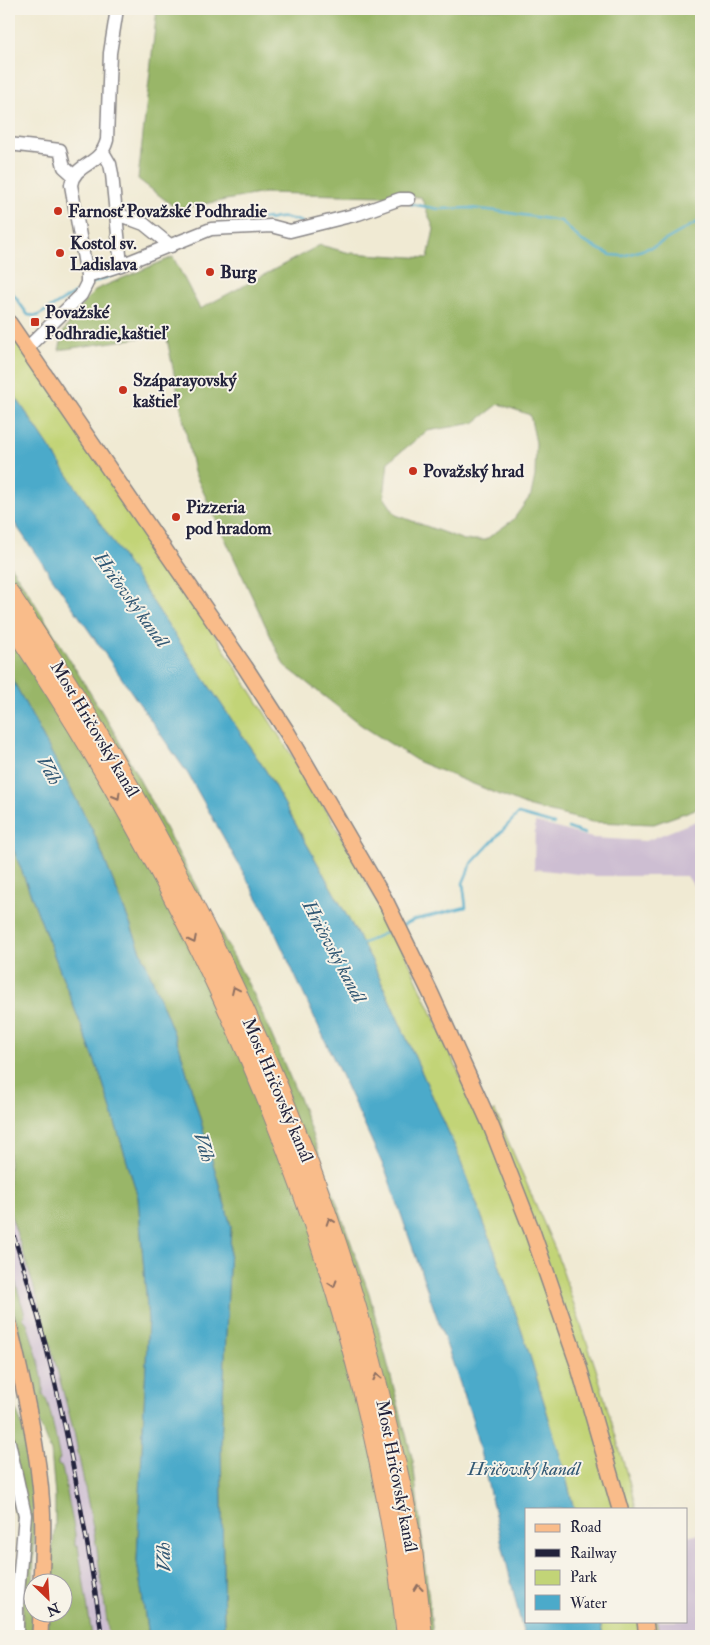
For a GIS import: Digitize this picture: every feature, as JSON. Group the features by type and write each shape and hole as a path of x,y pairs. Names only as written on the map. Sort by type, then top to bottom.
{"highway":[{"name":"Most Hričovský kanál","path":"9,592 105,742 175,868 211,938 266,1056 301,1142 350,1282 382,1399 408,1521 417,1580 422,1636"},
{"name":"Most Hričovský kanál","path":"9,621 92,752 166,885 227,1010 273,1115 317,1234 352,1348 391,1520 400,1577 406,1636"}],"main road":[{"path":"9,322 288,732 390,911 443,1020 491,1126 532,1231 578,1364 620,1508"},
{"path":"9,1324 32,1426 39,1473 42,1507 41,1572"},
{"path":"40,1622 40,1636"},
{"path":"644,1622 647,1636"}],"street":[{"path":"27,348 80,295 87,283 71,185 77,172 94,161 106,146 110,53 117,9"},
{"path":"9,144 60,150 64,167 74,176"},
{"path":"103,152 110,164 117,214 121,265"},
{"path":"87,276 121,265 169,243 211,228 271,226 290,230 358,214 400,199 409,199"},
{"path":"117,214 144,224 169,243"},
{"path":"9,1447 25,1515 13,1605 17,1636"}],"shaded area":[{"path":"701,819 701,897 687,876 596,876 534,869 535,822 592,838 646,841"},
{"path":"9,1209 38,1300 74,1432 96,1543 108,1636 92,1636 78,1547 75,1547 75,1533 62,1467 58,1465 60,1459 50,1411 46,1397 43,1394 40,1370 27,1323 23,1318 25,1315 9,1260"},
{"path":"701,1533 701,1636 659,1636 656,1622 688,1622 688,1536"}],"green space":[{"path":"157,9 701,9 701,807 654,824 592,822 530,807 419,762 361,725 284,665 194,472 166,334 59,350 64,331 84,302 97,289 173,257 200,309 320,245 350,253 428,258 434,229 421,197 264,193 177,209 138,179","holes":["499,404 530,415 536,443 535,476 531,495 513,520 485,540 464,540 396,515 384,497 388,462 427,431 474,423"]},
{"path":"9,310 330,816 402,947 479,1117 495,1111 555,1249 596,1369 636,1508 574,1508 530,1356 496,1255 457,1151 371,959 266,771 9,387"},
{"path":"9,564 113,730 254,995 299,1098 369,1293 413,1461 433,1636 225,1636 221,1442 231,1226 180,1049 93,831 9,673"},
{"path":"9,838 101,1077 138,1197 148,1320 137,1561 148,1636 109,1636 96,1543 74,1432 38,1300 9,1209"},
{"path":"9,1260 25,1315 23,1318 27,1323 38,1359 43,1394 46,1398 53,1424 60,1459 58,1465 62,1467 75,1533 75,1546 78,1546 92,1636 47,1636 47,1622 72,1622 72,1572 50,1572 55,1524 55,1495 51,1452 40,1425 9,1291"},
{"path":"9,1356 12,1389 17,1412 26,1435 33,1490 33,1572 24,1572 25,1541 14,1509 9,1486"},
{"path":"22,1622 32,1622 32,1636 22,1636"},
{"path":"600,1622 656,1622 659,1636 603,1636"}],"water":[{"name":"Hričovský kanál","path":"9,387 266,771 371,959 457,1151 496,1255 530,1356 574,1508 525,1508 525,1622 600,1622 603,1636 524,1636 472,1418 387,1174 267,915 188,774 9,515"},
{"name":"Váh","path":"9,673 93,831 180,1049 231,1226 221,1442 225,1636 148,1636 137,1561 148,1320 138,1197 101,1077 9,838"}],"waterway":[{"path":"411,204 439,209 470,208 497,211 561,221 582,241 611,255 623,256 655,246 701,220"},
{"path":"251,221 282,218 302,222"},
{"path":"92,283 117,273"},
{"path":"9,288 28,315 37,316 75,293"},
{"path":"403,925 414,920 466,907 463,883 471,864 518,814 554,824"},
{"path":"568,828 585,834"},
{"path":"360,945 393,929"}],"railway":[{"path":"9,1222 40,1324 65,1427 85,1531 102,1636"}],"place":[{"name":"Farnosť Považské Podhradie","path":"58,211"},
{"name":"Kostol sv. Ladislava","path":"60,253"},
{"name":"Burg","path":"210,272"},
{"name":"Považské Podhradie,kaštieľ","path":"35,322"},
{"name":"Száparayovský kaštieľ","path":"123,390"},
{"name":"Považský hrad","path":"413,471"},
{"name":"Pizzeria pod hradom","path":"176,517"}]}
